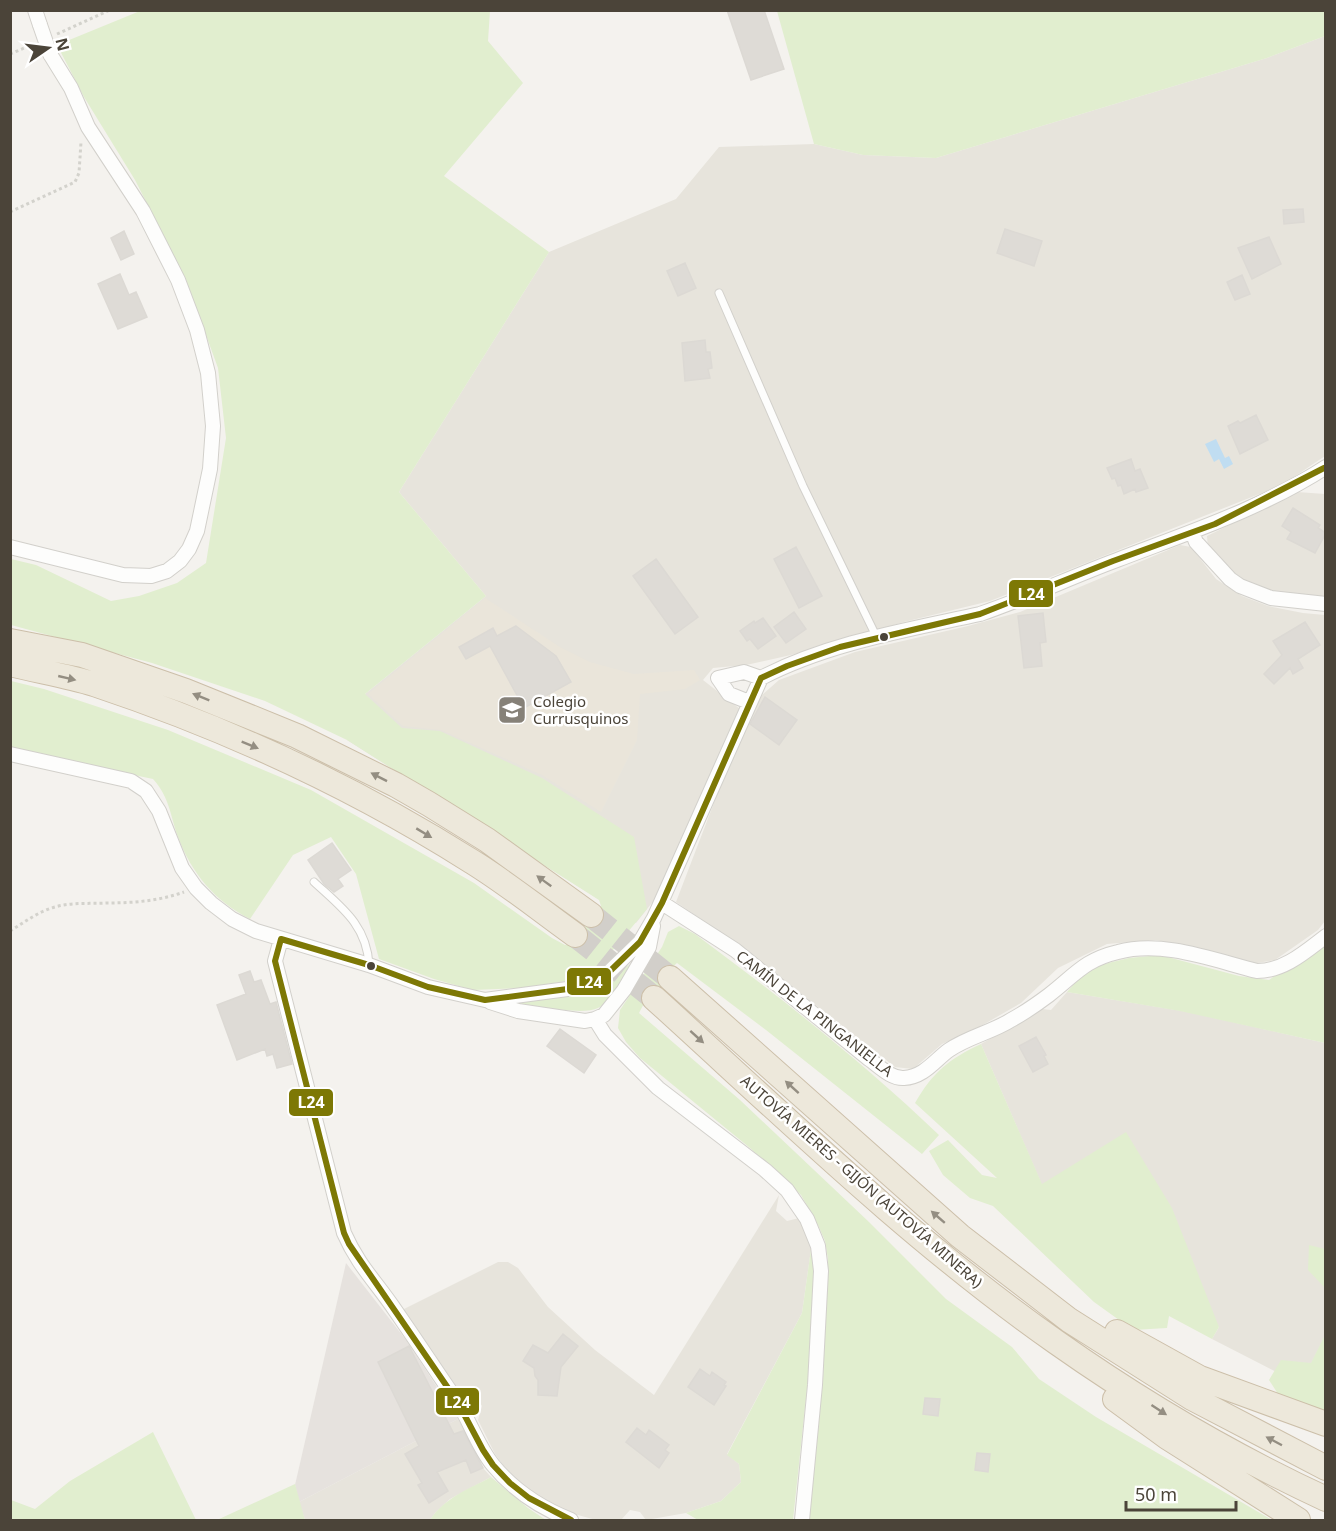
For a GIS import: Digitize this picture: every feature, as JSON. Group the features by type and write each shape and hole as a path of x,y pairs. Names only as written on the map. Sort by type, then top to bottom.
{"highway":[{"path":"10,641 82,655 186,691 297,736 429,804 487,840 591,915"},
{"path":"10,664 93,684 289,760 387,811 473,862 575,935"},
{"name":"AUTOVÍA MIERES - GIJÓN (AUTOVÍA MINERA)","path":"669,978 960,1236 1069,1320 1192,1398 1326,1468"},
{"name":"AUTOVÍA MIERES - GIJÓN (AUTOVÍA MINERA)","path":"654,998 943,1256 1056,1342 1178,1422 1280,1478 1326,1499"},
{"path":"960,1236 1075,1310 1200,1378 1326,1424"},
{"path":"943,1256 1048,1351 1167,1437 1298,1521"}],"street":[{"path":"10,547 123,575 151,576 166,571 180,561 197,531 210,469 213,426 211,391 197,330 178,280 144,211 88,127 71,88 50,54 35,10"},
{"path":"485,1000 575,988 607,974 640,942 662,903 761,678 795,662 852,643 980,614 1000,607 1215,524 1325,468"},
{"path":"1192,532 1196,542 1230,579 1240,586 1271,598 1326,604"},
{"path":"749,702 729,694 718,678 744,672 761,678"},
{"path":"10,754 131,781 146,791 159,811 182,868 196,888 232,919 256,932 369,964 428,987 485,1000 518,1011 585,1021 604,1015 624,990 649,947 654,918"},
{"name":"CAMÍN DE LA PINGANIELLA","path":"662,903 735,950 869,1059 890,1074 902,1079 924,1072 951,1049 1013,1019 1050,994 1081,967 1118,951 1167,950 1257,971 1267,971 1282,966 1326,936"},
{"path":"281,939 275,961 345,1233 352,1252 393,1307 462,1410 492,1464 516,1489 547,1510 571,1521"},
{"path":"595,1019 605,1035 658,1088 765,1170 787,1190 807,1219 818,1246 821,1272 815,1385 802,1521"}],"lane":[{"path":"719,292 803,486 877,638"},
{"path":"314,882 344,910 361,930 368,950 369,964"}],"path":[{"path":"56,35 110,10"},
{"path":"10,54 36,43"},
{"path":"10,212 75,182 79,172 82,131 88,127"},
{"path":"10,931 54,907 68,904 143,902 169,897 196,888"}],"shaded area":[{"path":"1325,36 1325,456 1282,485 990,601 904,622 791,655 746,665 713,668 703,680 740,709 655,899 636,923 347,740 365,694 486,596 399,492 549,252 676,199 719,147 814,144 863,155 936,158 1267,58"},
{"path":"1297,492 1325,494 1325,598 1275,593 1239,580 1208,549 1207,536"},
{"path":"1180,545 1191,547 1216,579 1242,596 1268,606 1325,615 1325,921 1318,930 1275,960 1251,964 1205,950 1156,940 1107,944 1058,968 1021,1003 974,1030 942,1044 913,1069 895,1067 740,946 676,902 745,722 762,695 779,680 855,652 1020,612"},
{"name":"Colegio Currusquinos","path":"485,598 560,647 590,662 634,674 694,670 700,680 685,689 640,694 637,740 601,812 542,775 441,730 403,726 368,694"},
{"path":"1067,992 1188,1012 1325,1043 1325,1397 1212,1339 1219,1327 1042,1185 981,1044 1042,1009 1051,1010"},
{"path":"779,1195 776,1211 787,1221 799,1218 812,1242 802,1313 727,1454 739,1464 741,1482 721,1501 686,1513 646,1520 640,1512 630,1510 621,1520 596,1520 567,1512 545,1501 506,1469 495,1454 478,1420 482,1406 477,1398 460,1396 402,1310 498,1262 508,1262 518,1268 548,1307 595,1350 654,1395"},
{"path":"346,1263 406,1340 458,1419 299,1502 295,1485"},
{"path":"458,1419 464,1430 468,1429 483,1468 491,1477 450,1499 430,1520 305,1520 299,1502"}],"green space":[{"path":"1325,10 1325,36 1267,58 936,158 863,155 814,144 777,11"},
{"path":"140,11 490,11 488,41 523,83 444,176 549,252 399,492 486,596 365,694 402,728 440,731 542,778 634,837 647,909 592,975 521,988 473,990 379,959 356,874 331,837 293,855 250,919 216,895 190,863 178,837 166,800 153,779 11,749 11,681 44,689 168,730 311,790 474,883 565,945 572,944 601,906 599,900 347,740 265,701 152,663 11,625 11,559 36,565 111,601 139,596 177,583 206,563 226,438 218,368 186,280 135,180 84,97 57,45"},
{"path":"679,926 695,934 820,1031 939,1135 922,1154 766,1030 677,963 667,972 661,987 650,992 639,1013 740,1100 869,1222 946,1299 1012,1347 1039,1379 1096,1417 1272,1520 809,1520 814,1445 823,1381 828,1259 825,1241 801,1195 750,1148 640,1058 626,1042 618,1028 620,1010 662,947 668,932"},
{"path":"1325,941 1325,1043 1180,1011 1067,992 1083,974 1100,965 1129,958 1160,955 1239,976 1269,980"},
{"path":"630,964 614,995 598,1008 581,1011 514,1003 563,997 592,990 607,982"},
{"path":"981,1044 1042,1184 1126,1132 1172,1208 1219,1327 1212,1339 1169,1316 1167,1328 1133,1330 1094,1302 993,1206 970,1198 943,1175 929,1151 948,1140 982,1175 997,1178 915,1103 935,1075 951,1061"},
{"path":"812,1242 815,1252 813,1333 793,1520 698,1520 686,1513 721,1501 741,1482 739,1464 727,1455 802,1313"},
{"path":"1309,1245 1325,1249 1325,1288 1308,1270"},
{"path":"1325,1335 1325,1411 1278,1394 1269,1380 1281,1360 1311,1363"},
{"path":"153,1432 196,1520 11,1520 11,1500 35,1509 70,1481"},
{"path":"491,1477 546,1520 430,1520 450,1500"},
{"path":"295,1484 305,1520 217,1520"}],"water":[{"path":"1216,439 1225,458 1229,456 1233,464 1224,469 1219,459 1214,462 1205,444"}],"building":[{"path":"727,10 764,10 784,69 751,80"},
{"path":"1303,209 1304,222 1284,224 1283,210"},
{"path":"1005,229 1042,241 1034,266 997,253"},
{"path":"124,231 134,254 121,260 111,238"},
{"path":"1269,237 1281,264 1252,279 1238,248"},
{"path":"685,263 696,288 678,296 667,271"},
{"path":"120,274 129,295 136,292 147,317 118,329 98,284"},
{"path":"1242,275 1250,294 1235,300 1227,282"},
{"path":"705,340 706,352 710,352 712,368 708,369 710,378 685,381 682,343"},
{"path":"1256,415 1268,440 1240,454 1228,426"},
{"path":"1131,459 1135,471 1140,469 1148,488 1136,492 1135,489 1124,494 1121,485 1118,486 1115,478 1112,479 1107,468"},
{"path":"1293,508 1320,525 1318,528 1326,533 1315,553 1287,539 1291,532 1282,526"},
{"path":"796,547 822,596 799,608 774,559"},
{"path":"656,559 698,617 675,634 633,576"},
{"path":"794,612 806,629 786,643 774,627"},
{"path":"1043,613 1046,642 1040,643 1042,666 1024,668 1018,616"},
{"path":"763,618 776,636 758,649 750,639 747,641 740,631 754,621 755,623"},
{"path":"1305,622 1320,645 1298,659 1303,668 1293,674 1290,668 1274,684 1264,674 1282,655 1273,641"},
{"path":"516,626 556,656 571,682 524,708 490,646 466,659 459,647 493,628 497,636"},
{"path":"765,697 797,720 779,745 750,724"},
{"path":"332,843 351,870 338,879 343,886 334,892 324,884 308,860"},
{"path":"250,971 254,982 261,980 270,1004 276,1002 292,1064 277,1068 273,1054 267,1056 265,1049 237,1060 217,1005 246,994 239,975"},
{"path":"560,1029 596,1055 584,1073 547,1046"},
{"path":"1036,1037 1046,1055 1044,1056 1048,1064 1033,1072 1019,1046"},
{"path":"563,1334 578,1346 561,1367 557,1396 538,1395 538,1380 534,1368 523,1361 533,1345 548,1353"},
{"path":"409,1346 454,1434 463,1431 483,1468 471,1473 466,1460 437,1472 448,1491 429,1503 418,1485 422,1483 405,1454 419,1446 378,1362"},
{"path":"700,1369 710,1376 712,1372 726,1382 724,1385 726,1386 714,1405 688,1387"},
{"path":"925,1398 940,1399 938,1416 923,1414"},
{"path":"637,1428 646,1435 649,1430 669,1445 665,1450 669,1453 659,1468 626,1442"},
{"path":"977,1453 990,1454 988,1472 975,1470"}],"tunnel":[{"path":"591,915 670,978"},
{"path":"575,935 654,998"}],"transit line":[{"name":"L24","path":"281,939 369,965 428,987 485,1000 575,988 607,974 640,942 662,903 761,678 840,647 980,614 1113,561 1215,524 1324,468"},
{"name":"L24","path":"281,939 275,961 344,1233 349,1244 457,1401 493,1465 529,1498 571,1520"}],"place":[{"name":"Colegio Currusquinos","path":"512,710"}]}
